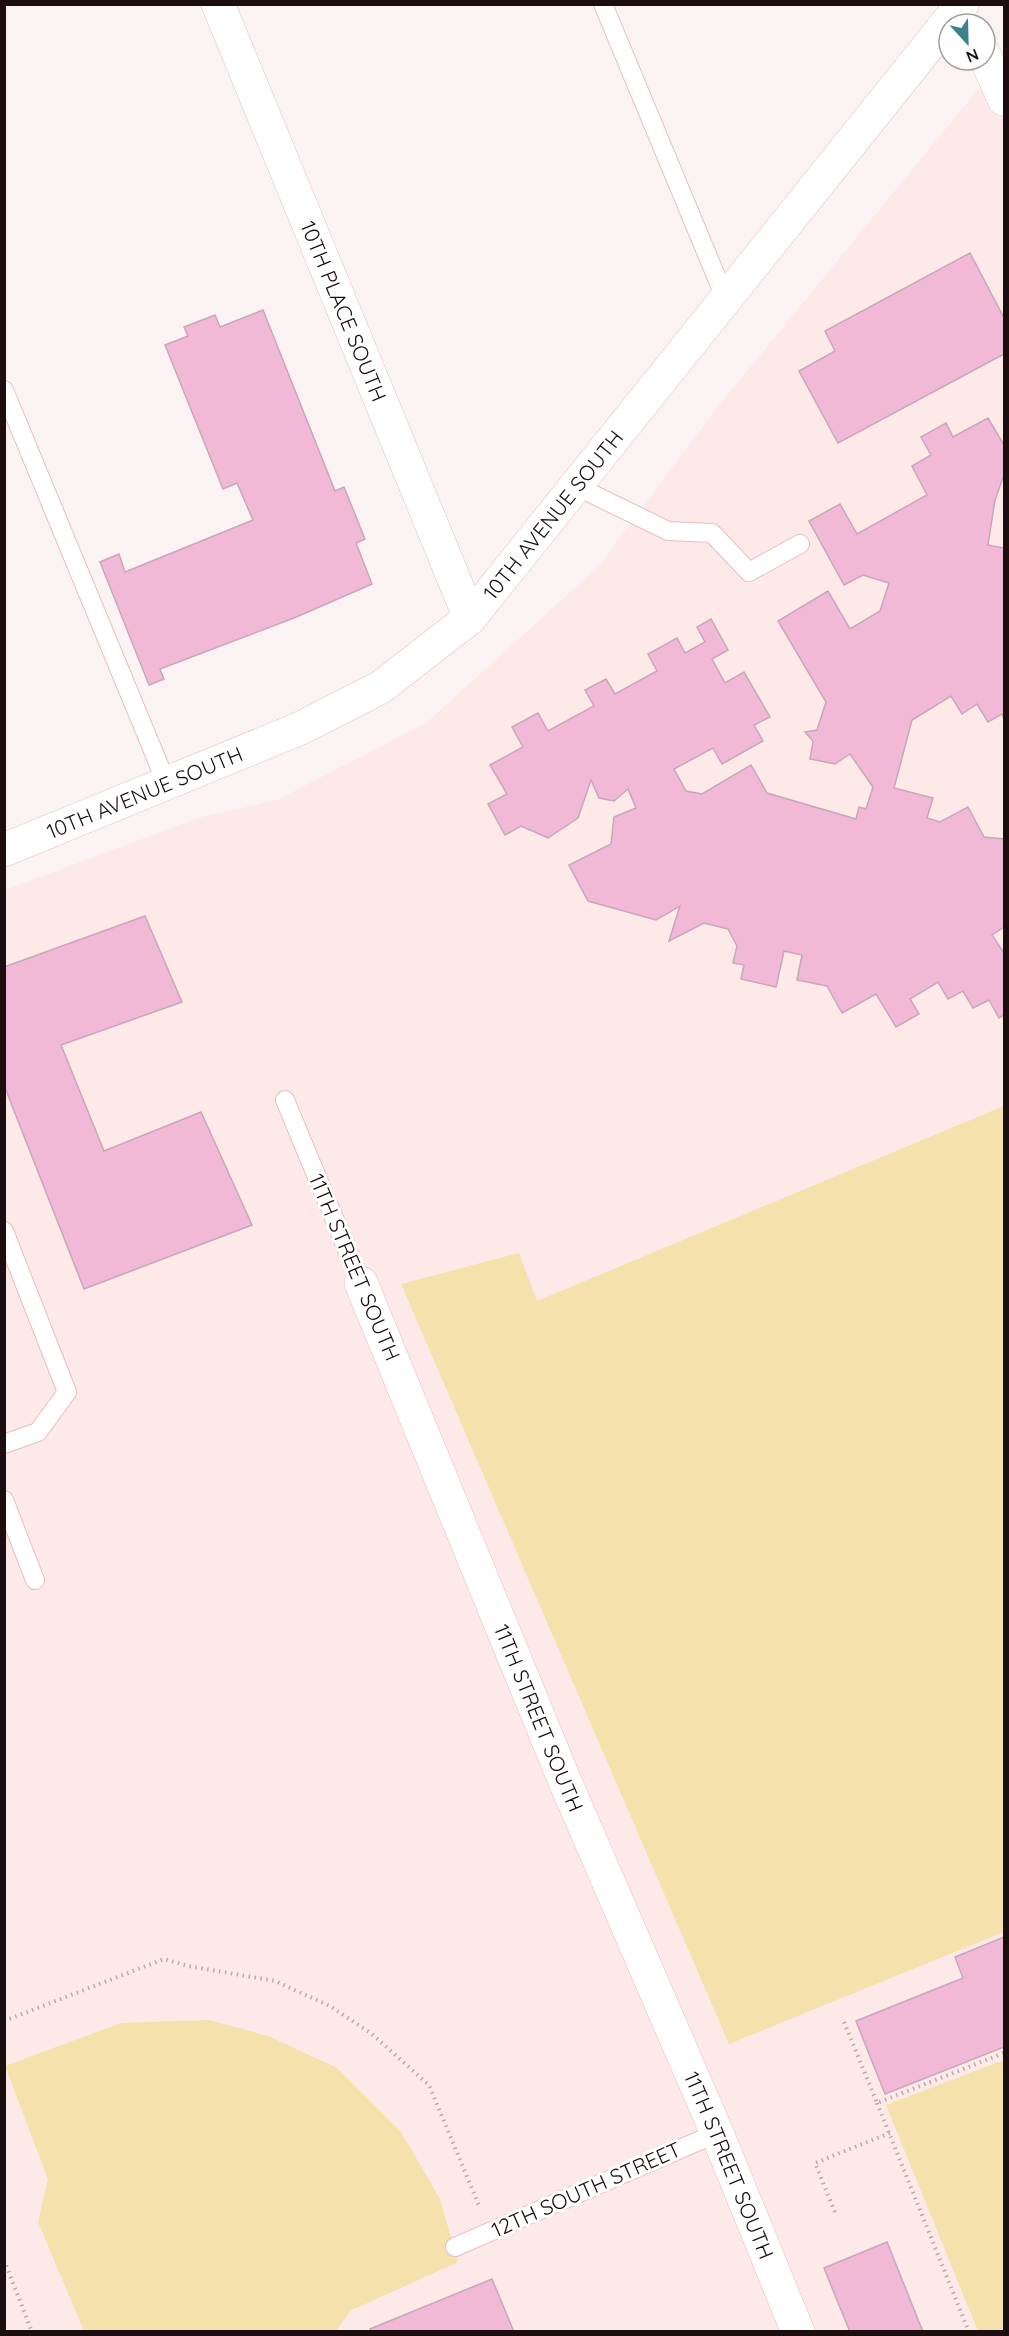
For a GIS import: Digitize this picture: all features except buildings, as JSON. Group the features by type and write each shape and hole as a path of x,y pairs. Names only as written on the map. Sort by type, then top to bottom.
{"street":[{"name":"10TH PLACE SOUTH","path":"218,4 470,618"},
{"name":"10TH AVENUE SOUTH","path":"4,850 166,782 301,729 381,687 470,618 726,300 964,10"},
{"path":"992,72 1005,99"},
{"name":"11TH STREET SOUTH","path":"362,1283 564,1779 717,2133 798,2331"}],"lane":[{"path":"603,4 726,300"},
{"path":"4,390 166,782"},
{"path":"576,486 668,531 712,533 749,572 800,544"},
{"name":"11TH STREET SOUTH","path":"285,1100 362,1283"},
{"path":"4,1231 67,1392 38,1432 4,1444"},
{"path":"4,1500 35,1580"},
{"name":"12TH SOUTH STREET","path":"455,2247 717,2133"}],"path":[{"path":"4,2021 164,1959 188,1966 275,1981 330,2006 372,2034 429,2085 490,2232"},
{"path":"844,2022 969,2331"},
{"path":"877,2103 1005,2053"},
{"path":"835,2212 815,2163 890,2133"},
{"path":"4,2260 32,2331"}],"shaded area":[{"path":"993,72 1004,99 1004,2331 5,2332 5,890 201,817 277,800 426,723 600,565 715,410"},
{"path":"1004,1106 1004,1932 729,2044 401,1284 519,1253 537,1301"},
{"path":"209,2020 268,2036 337,2068 401,2132 440,2199 458,2262 350,2311 336,2331 84,2331 38,2222 48,2179 5,2066 121,2023"},
{"path":"1004,2060 1004,2331 978,2331 886,2105"}]}
